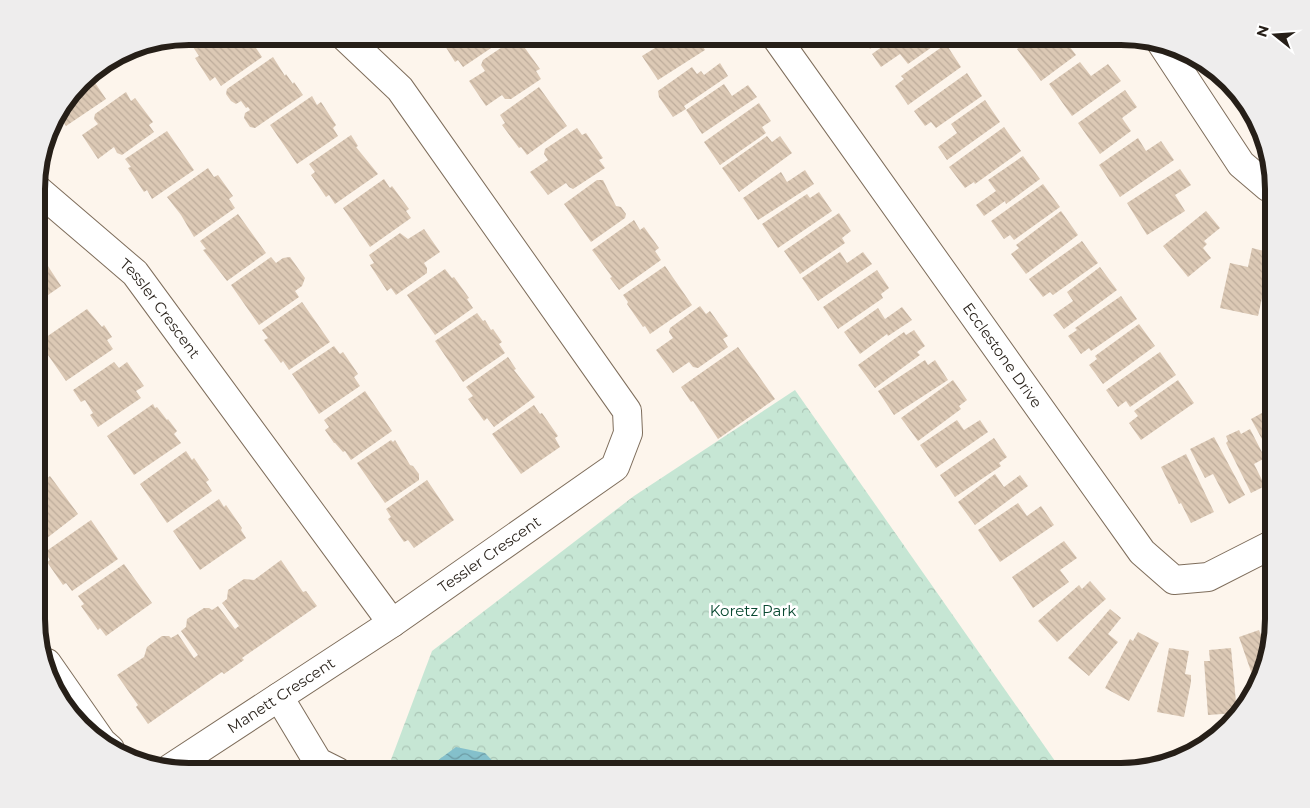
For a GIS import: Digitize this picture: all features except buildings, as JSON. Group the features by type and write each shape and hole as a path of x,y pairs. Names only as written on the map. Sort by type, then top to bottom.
{"street":[{"name":"Tessler Crescent","path":"45,196 135,273 392,624 615,467 628,433 627,411 400,89 354,45"},
{"name":"Ecclestone Drive","path":"781,45 1142,552 1174,580 1208,577 1265,548"},
{"path":"1168,53 1241,164 1265,184"},
{"name":"Manett Crescent","path":"179,762 392,624"},
{"path":"60,682 87,721"},
{"path":"279,697 317,763"}],"green space":[{"name":"Koretz Park","path":"795,390 1056,763 390,763 432,651 634,496"}],"water":[{"path":"456,747 485,753 494,763 434,763"}]}
